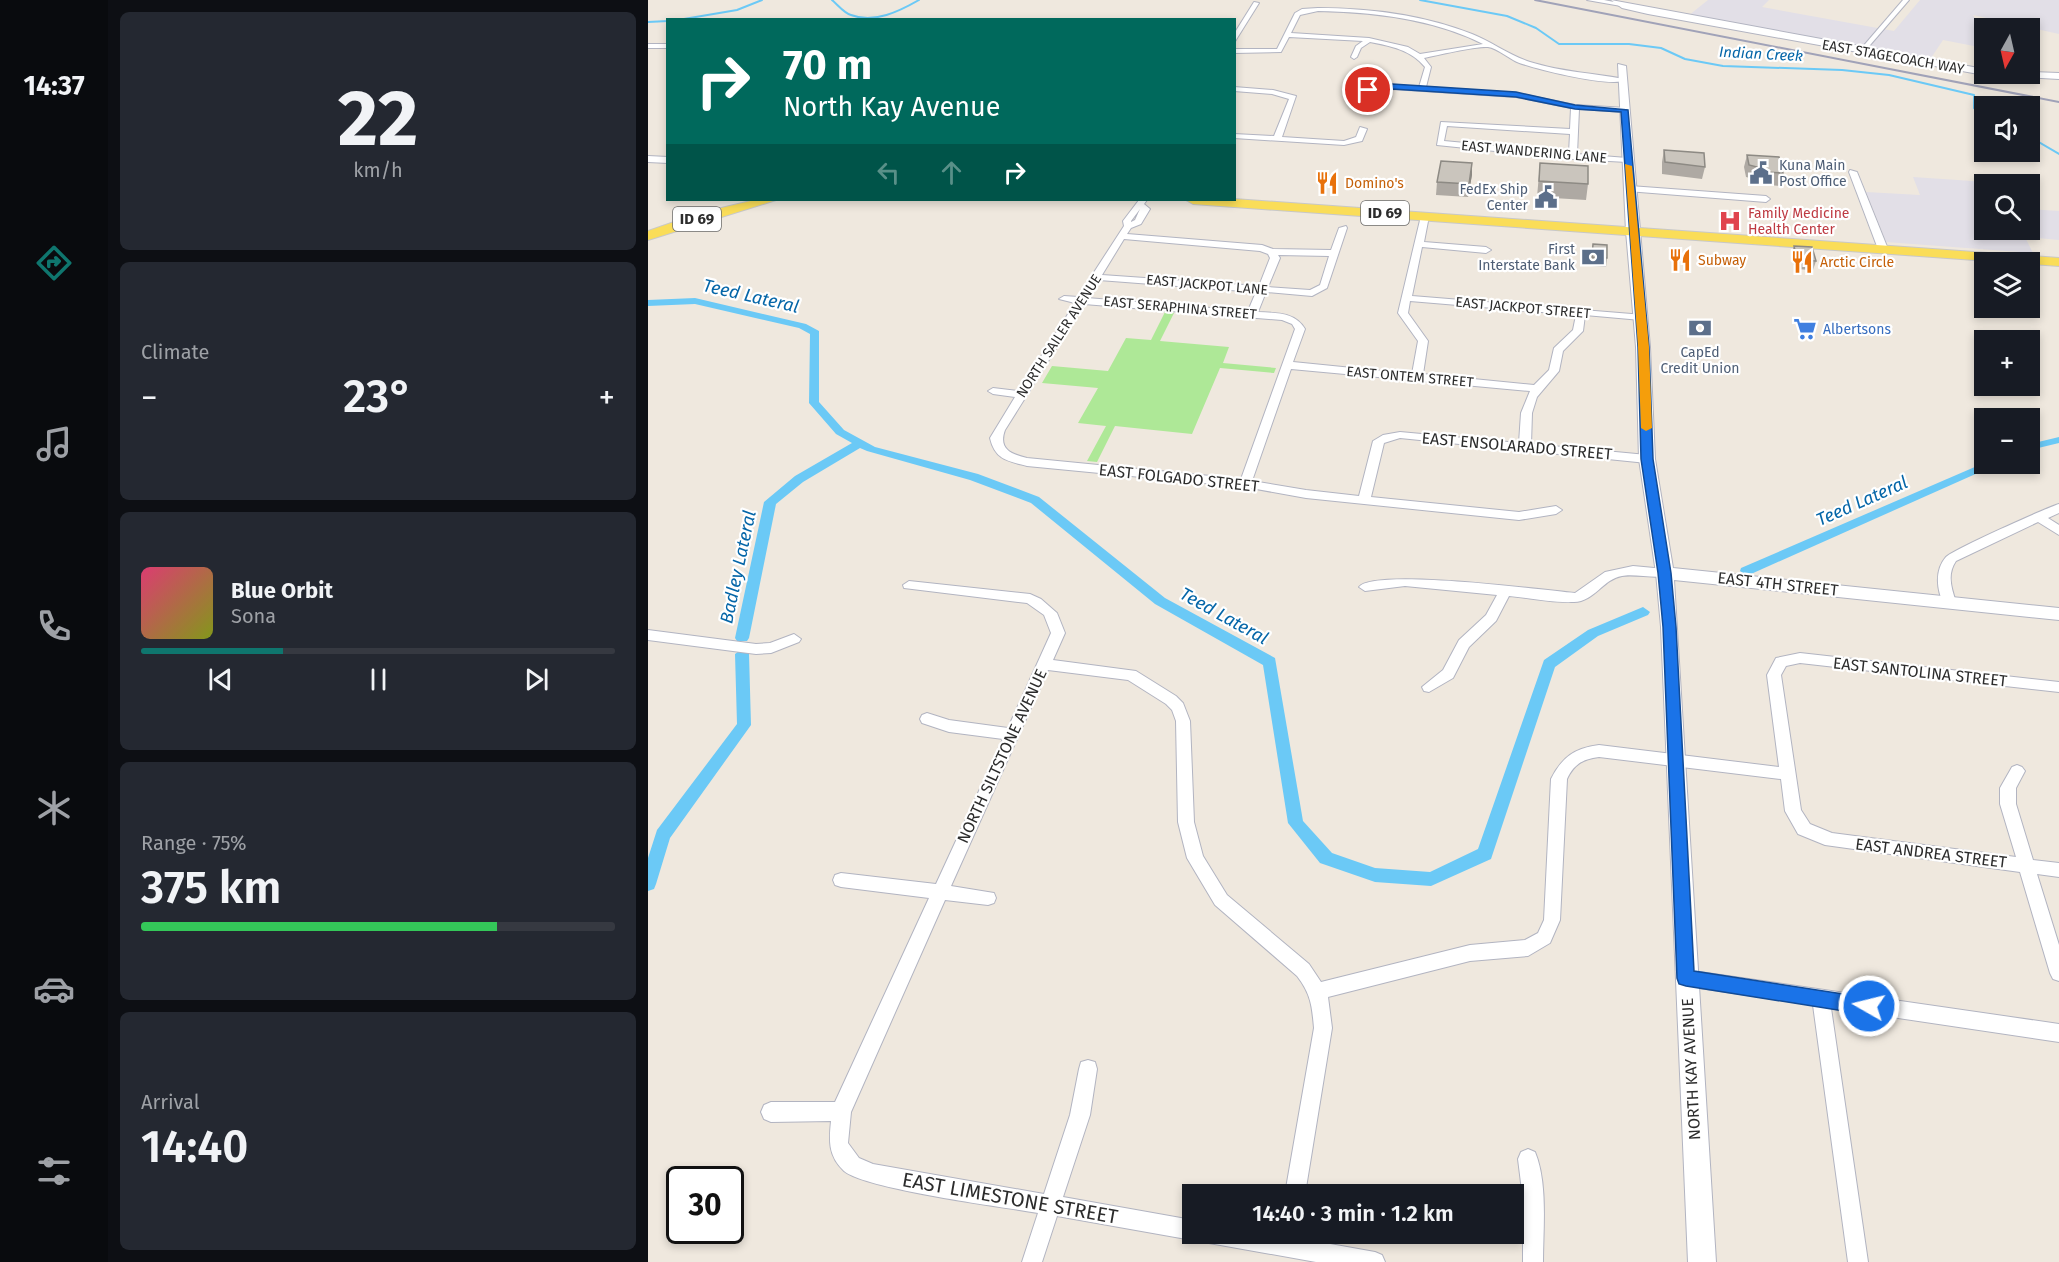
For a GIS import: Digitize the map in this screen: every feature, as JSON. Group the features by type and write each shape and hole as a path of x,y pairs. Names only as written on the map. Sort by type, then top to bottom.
{"main road":[{"name":"ID 69","path":"1208,201 2059,262"},
{"name":"ID 69","path":"648,236 746,202"}],"street":[{"name":"EAST STAGECOACH WAY","path":"1590,0 1618,2 1862,51 1974,70"},
{"path":"1862,51 1906,0"},
{"path":"1236,38 1256,3"},
{"path":"1236,51 1276,52 1281,49 1297,14 1302,11 1365,13 1399,17 1466,33 1505,55 1545,68 1575,75 1622,80"},
{"path":"1288,35 1369,40 1421,56 1489,45"},
{"path":"1354,57 1358,47 1369,40"},
{"path":"648,46 666,46"},
{"path":"1421,56 1428,67 1422,88"},
{"name":"NORTH KAY AVENUE","path":"1621,66 1632,231 1641,317 1647,459 1665,573 1670,627 1702,1262"},
{"path":"2040,75 2059,76"},
{"path":"1368,90 1392,87 1516,94 1575,107 1624,110"},
{"path":"1236,89 1274,92 1289,96 1294,101 1277,139"},
{"path":"1573,157 1575,107"},
{"name":"EAST WANDERING LANE","path":"1574,132 1444,124 1440,143 1529,149 1554,156 1628,160"},
{"path":"1236,136 1354,142 1363,129"},
{"path":"648,159 666,160"},
{"path":"1852,172 1883,249"},
{"path":"1630,189 1766,199"},
{"name":"NORTH SAILER AVENUE","path":"998,448 996,438 999,430 1128,226 1127,221 1135,208 1141,202"},
{"path":"1417,377 1423,340 1405,319 1405,298 1425,216"},
{"path":"1121,236 1262,248 1272,252 1335,253 1343,228"},
{"path":"1418,244 1486,250"},
{"path":"1252,314 1276,257 1272,252"},
{"name":"EAST JACKPOT LANE","path":"1096,277 1317,292 1324,286 1335,253"},
{"name":"EAST JACKPOT STREET","path":"1405,298 1641,317"},
{"name":"EAST SERAPHINA STREET","path":"1064,299 1284,317 1296,321 1299,329 1287,365"},
{"path":"1525,447 1527,402 1534,388 1554,371 1558,350 1578,331 1581,312"},
{"path":"1245,483 1287,365"},
{"name":"EAST ONTEM STREET","path":"1287,365 1534,388"},
{"path":"993,392 1022,394"},
{"name":"EAST ENSOLARADO STREET","path":"1364,500 1379,441 1387,436 1400,435 1647,459"},
{"name":"EAST FOLGADO STREET","path":"998,448 1008,457 1027,462 1245,483 1306,494 1519,516 1556,510"},
{"path":"1949,602 1943,583 1943,568 1952,558 2059,508"},
{"path":"2039,517 2059,531"},
{"name":"EAST 4TH STREET","path":"1365,587 1405,582 1576,598 1588,594 1604,579 1622,570 2059,614"},
{"name":"NORTH SILTSTONE AVENUE","path":"838,1146 842,1111 1058,633 1055,618 1045,606 1030,599 909,585"},
{"path":"1429,687 1448,674 1464,644 1491,618 1505,592"},
{"path":"648,635 756,649 771,648 794,639"},
{"name":"EAST SANTOLINA STREET","path":"1788,774 1774,675 1781,662 1800,658 2059,687"},
{"path":"1045,664 1131,675 1178,707 1183,720 1186,822 1195,858 1221,900 1303,970 1318,991 1323,1028 1297,1184"},
{"path":"927,719 949,726 1012,734"},
{"path":"1318,991 1470,953 1528,948 1544,938 1552,920 1559,779 1570,759 1583,752 1599,750 1788,774"},
{"path":"2017,771 2008,788 2007,796 2059,973"},
{"name":"EAST ANDREA STREET","path":"1788,774 1793,812 1804,829 1831,840 2059,870"},
{"path":"841,880 988,898"},
{"path":"1686,978 2059,1034"},
{"path":"1821,999 1858,1262"},
{"path":"1032,1262 1080,1115 1088,1069"},
{"path":"771,1112 842,1111"},
{"name":"EAST LIMESTONE STREET","path":"838,1146 852,1165 873,1174 1182,1228"},
{"path":"1528,1159 1533,1199 1533,1262"},
{"path":"1304,1244 1375,1262"}],"shaded area":[{"path":"1708,0 1769,0 1762,7 1894,31 1920,0 2059,0 2059,34 2040,30 2040,18 1987,18 1973,15 1975,18 1974,46 1943,40 1929,61 1688,16"},
{"path":"1913,177 1974,181 1974,240 2026,240 2032,252 1886,242 1866,192 1920,195"},
{"path":"2040,210 2059,211 2059,240 2040,238"}],"green space":[{"path":"1165,312 1174,313 1160,341 1229,347 1223,363 1276,368 1274,373 1220,368 1192,434 1115,426 1097,462 1087,461 1106,426 1078,423 1098,388 1042,383 1052,366 1108,371 1126,338 1151,340"}],"building":[{"path":"1664,150 1704,153 1705,167 1665,162"},
{"path":"1747,155 1779,157 1783,173 1762,172 1761,168 1749,165"},
{"path":"1441,161 1472,163 1469,184 1437,182"},
{"path":"1540,163 1588,166 1588,184 1539,181"},
{"path":"1593,244 1607,245 1607,258 1592,257"},
{"path":"1794,246 1812,247 1816,261 1797,260"}],"waterway":[{"name":"Indian Creek","path":"690,18 737,10 762,0"},
{"name":"Indian Creek","path":"832,0 848,14 869,18 887,15 919,0"},
{"name":"Indian Creek","path":"1420,0 1507,16 1536,28 1559,44 1629,44 1661,48 1685,59 1723,66 1842,70 1889,75 1974,96"},
{"name":"Indian Creek","path":"648,22 666,21"},
{"name":"Indian Creek","path":"2040,143 2059,154"},
{"name":"Teed Lateral","path":"648,303 695,301 802,326 815,333 814,403 840,432 871,449 974,477 1035,500 1160,601 1270,662 1296,823 1326,858 1375,875 1431,879 1485,854 1549,664 1593,633 1643,612"},
{"name":"Teed Lateral","path":"2040,445 2059,440"},
{"name":"Badley Lateral","path":"742,638 770,502 799,479 860,443"},
{"name":"Teed Lateral","path":"1746,571 1974,472"},
{"name":"Badley Lateral","path":"648,884 663,835 744,725 742,654"}],"railway":[{"path":"1535,0 2059,102"}],"slow traffic":[{"path":"1628,166 1646,388 1646,428"}],"place":[{"name":"Kuna Main Post Office","path":"1761,173"},
{"name":"Domino's","path":"1327,183"},
{"name":"FedEx Ship Center","path":"1546,197"},
{"name":"Family Medicine Health Center","path":"1730,221"},
{"name":"First Interstate Bank","path":"1593,257"},
{"name":"Subway","path":"1680,260"},
{"name":"Arctic Circle","path":"1802,262"},
{"name":"CapEd Credit Union","path":"1700,328"},
{"name":"Albertsons","path":"1805,329"}],"route":[{"path":"1368,90 1392,87 1516,94 1575,107 1624,110 1646,388 1647,459 1652,505 1665,573 1670,627 1686,978 1869,1006"}]}
